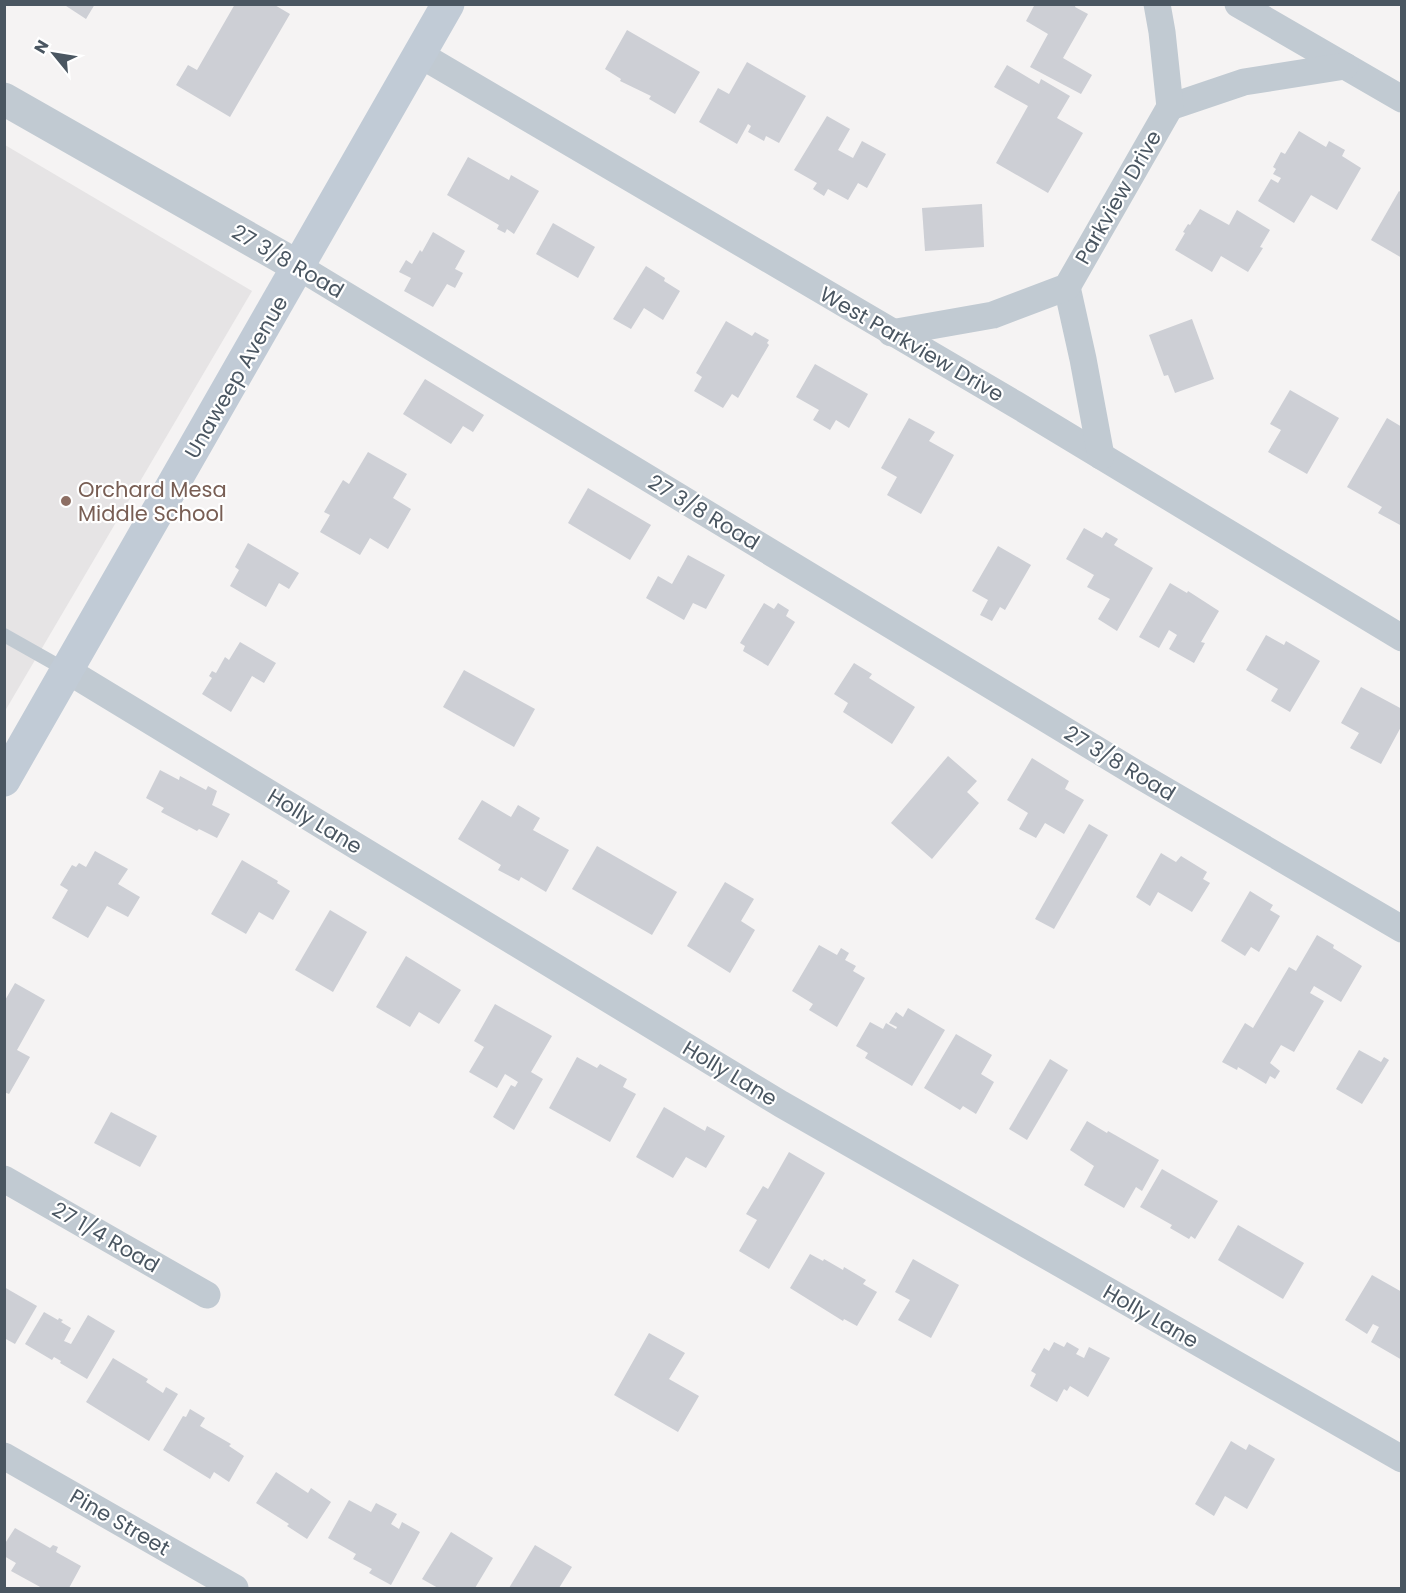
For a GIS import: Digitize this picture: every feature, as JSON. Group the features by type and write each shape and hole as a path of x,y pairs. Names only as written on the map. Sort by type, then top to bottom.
{"main road":[{"name":"Unaweep Avenue","path":"4,780 448,4"}],"street":[{"name":"Parkview Drive","path":"891,333 993,315 1066,287 1170,106 1157,4"},
{"path":"1238,4 1401,99"},
{"name":"West Parkview Drive","path":"419,54 1101,456 1401,638"},
{"name":"Parkview Drive","path":"1170,106 1244,82 1345,66"},
{"name":"27 3/8 Road","path":"4,99 299,267 1137,774 1401,929"},
{"name":"Parkview Drive","path":"1066,287 1083,359 1101,456"},
{"name":"Holly Lane","path":"68,671 781,1104 1401,1459"},
{"name":"27 1/4 Road","path":"4,1179 207,1295"},
{"name":"Pine Street","path":"4,1456 235,1588"}],"lane":[{"path":"4,635 68,671"}],"shaded area":[{"name":"Orchard Mesa Middle School","path":"5,145 252,291 5,711"}],"building":[{"path":"63,4 95,4 86,19"},
{"path":"235,4 273,4 290,14 230,117 176,85 188,65 197,70"},
{"path":"1035,4 1076,4 1075,7 1088,14 1063,58 1092,75 1081,94 1030,67 1048,34 1026,21"},
{"path":"627,30 700,72 675,114 649,99 651,96 620,81 621,79 605,69"},
{"path":"747,62 806,96 779,143 766,136 764,141 748,132 751,126 748,124 737,144 699,122 718,88 729,94"},
{"path":"1007,65 1039,84 1041,79 1070,96 1057,118 1083,133 1048,193 996,163 1028,106 994,87"},
{"path":"827,116 850,129 838,150 853,158 862,141 886,154 867,188 858,183 848,200 828,189 824,196 813,189 817,183 794,170"},
{"path":"1299,131 1326,147 1329,141 1345,150 1342,156 1361,168 1337,210 1311,195 1294,223 1258,201 1271,179 1278,183 1281,178 1273,174 1276,169 1273,167 1281,152 1285,154"},
{"path":"468,157 509,180 511,175 539,191 514,234 507,229 505,233 497,229 499,225 447,195"},
{"path":"1399,191 1402,193 1402,258 1371,240"},
{"path":"982,204 984,247 925,251 922,208"},
{"path":"1200,209 1229,225 1237,210 1270,230 1260,247 1263,248 1248,272 1221,256 1212,272 1175,250 1185,233 1183,232"},
{"path":"553,223 595,247 578,278 536,254"},
{"path":"433,232 465,251 455,269 463,273 455,288 447,284 433,307 404,291 411,278 399,272 406,260 412,264"},
{"path":"646,266 680,291 663,320 644,308 631,329 613,319"},
{"path":"1192,319 1214,379 1175,393 1168,375 1164,376 1149,335"},
{"path":"726,321 752,336 755,332 769,340 767,343 769,345 738,398 732,394 723,408 694,391 702,377 696,373"},
{"path":"815,364 868,394 849,428 836,420 830,430 813,420 819,410 796,397"},
{"path":"425,379 484,415 473,432 463,426 451,444 403,414"},
{"path":"1290,390 1339,418 1307,474 1268,452 1281,430 1270,424"},
{"path":"909,418 935,432 929,441 954,455 921,514 887,495 897,477 881,468"},
{"path":"1387,418 1402,427 1402,526 1378,513 1382,507 1347,487"},
{"path":"368,452 407,474 393,498 411,509 388,549 370,538 360,555 320,532 330,515 324,512 343,480 349,484"},
{"path":"588,488 651,525 630,560 568,523"},
{"path":"1084,528 1102,538 1106,532 1118,539 1114,545 1153,568 1117,631 1098,619 1110,599 1087,587 1094,575 1066,559"},
{"path":"248,543 299,573 289,589 279,583 266,607 230,586 239,570 235,567"},
{"path":"998,546 1031,565 1005,610 1000,607 992,621 980,615 988,600 972,591"},
{"path":"688,555 725,575 706,609 693,603 684,620 646,598 658,576 672,584"},
{"path":"1170,583 1187,593 1188,591 1219,611 1201,642 1205,643 1194,663 1169,649 1177,635 1169,630 1159,648 1139,637"},
{"path":"764,603 774,609 778,603 789,610 786,616 795,622 768,666 743,651 745,646 740,643"},
{"path":"1266,635 1284,645 1286,641 1320,661 1290,712 1271,701 1278,689 1246,670"},
{"path":"240,642 276,663 264,683 252,676 231,712 202,694 212,678 209,676 212,671 216,673 225,657 229,660"},
{"path":"854,663 872,674 869,678 915,707 892,744 843,712 848,703 834,694"},
{"path":"464,670 535,709 514,747 443,707"},
{"path":"1361,687 1402,709 1402,725 1381,764 1350,748 1359,733 1341,723"},
{"path":"948,756 977,781 967,792 979,803 932,859 891,823"},
{"path":"1032,758 1069,781 1065,789 1084,800 1064,834 1045,823 1036,838 1019,829 1028,813 1007,800"},
{"path":"160,770 179,780 180,776 206,790 208,786 217,791 212,805 230,814 217,838 199,829 197,831 161,812 164,808 146,798"},
{"path":"482,800 511,817 518,805 540,818 533,830 569,850 546,892 521,877 519,881 498,870 501,865 458,839"},
{"path":"1089,824 1108,835 1054,929 1035,919"},
{"path":"597,846 677,892 652,935 572,889"},
{"path":"95,851 128,869 118,884 140,897 128,917 107,906 88,938 52,918 68,890 60,885 72,865 76,867 79,863 86,867"},
{"path":"1161,853 1176,862 1181,856 1207,872 1203,879 1210,883 1192,912 1158,892 1150,906 1136,897"},
{"path":"242,860 278,881 277,883 290,891 273,920 259,912 246,934 211,914"},
{"path":"725,882 754,899 741,921 755,930 730,973 687,946"},
{"path":"1250,891 1273,905 1270,910 1280,916 1259,952 1251,947 1245,956 1221,941"},
{"path":"330,910 367,932 333,992 295,970"},
{"path":"1317,935 1362,966 1341,1002 1314,986 1310,993 1324,1001 1294,1052 1281,1045 1270,1063 1280,1071 1275,1079 1270,1076 1266,1084 1238,1067 1237,1070 1222,1062 1245,1023 1253,1028 1289,967 1296,971"},
{"path":"819,945 837,955 841,948 849,953 845,960 856,966 853,971 865,978 837,1027 809,1010 813,1004 792,991"},
{"path":"406,956 461,990 439,1024 419,1012 410,1027 376,1007"},
{"path":"15,983 45,1000 17,1050 30,1057 9,1094 4,1092 4,1002"},
{"path":"495,1004 552,1036 531,1072 543,1079 514,1130 493,1117 511,1085 515,1087 518,1082 505,1074 497,1088 469,1072 484,1047 474,1041"},
{"path":"908,1008 945,1030 912,1086 865,1058 868,1053 856,1046 870,1022 883,1029 886,1023 896,1029 897,1027 889,1023 896,1012 903,1017"},
{"path":"956,1034 992,1055 981,1074 994,1082 976,1114 963,1106 960,1110 924,1088"},
{"path":"1359,1050 1381,1062 1384,1057 1389,1060 1362,1104 1336,1089"},
{"path":"577,1057 597,1068 600,1064 627,1079 623,1087 636,1094 610,1142 549,1108"},
{"path":"1050,1059 1068,1070 1027,1140 1009,1129"},
{"path":"664,1107 705,1131 707,1126 725,1136 706,1168 686,1157 673,1178 636,1157"},
{"path":"111,1112 157,1136 140,1167 94,1143"},
{"path":"1087,1121 1159,1160 1142,1191 1136,1187 1124,1208 1084,1185 1094,1166 1070,1150"},
{"path":"789,1152 825,1173 769,1269 739,1251 757,1220 746,1214 763,1186 768,1189"},
{"path":"1162,1169 1218,1201 1195,1239 1191,1236 1189,1239 1170,1228 1172,1225 1140,1207"},
{"path":"1238,1225 1304,1263 1283,1299 1218,1260"},
{"path":"810,1254 843,1270 844,1267 866,1280 863,1284 877,1292 857,1326 844,1319 843,1321 790,1288"},
{"path":"913,1259 959,1285 931,1338 898,1320 910,1300 895,1292"},
{"path":"1372,1275 1402,1292 1402,1360 1371,1342 1379,1327 1373,1324 1367,1334 1345,1320"},
{"path":"4,1287 37,1306 15,1344 4,1338"},
{"path":"44,1312 58,1320 59,1318 63,1320 61,1322 71,1328 64,1341 71,1344 88,1315 115,1331 87,1379 54,1357 52,1360 25,1344"},
{"path":"649,1333 685,1353 669,1379 699,1396 678,1432 614,1395"},
{"path":"1054,1342 1064,1347 1067,1342 1079,1349 1076,1354 1084,1358 1089,1347 1110,1358 1088,1397 1070,1386 1067,1391 1064,1389 1057,1402 1030,1386 1036,1374 1031,1371 1044,1348 1049,1351"},
{"path":"113,1358 148,1379 146,1382 163,1393 166,1387 178,1394 149,1441 86,1402"},
{"path":"190,1409 205,1418 200,1426 231,1444 229,1446 244,1456 229,1482 214,1472 210,1479 163,1450 183,1416 186,1417"},
{"path":"1231,1441 1246,1450 1249,1444 1275,1459 1247,1509 1225,1496 1214,1516 1195,1504"},
{"path":"276,1472 308,1493 311,1488 331,1502 307,1539 287,1526 289,1524 256,1503"},
{"path":"349,1500 371,1512 376,1503 397,1514 391,1524 399,1529 402,1522 420,1532 391,1585 369,1573 372,1569 353,1559 356,1554 328,1538"},
{"path":"15,1528 50,1548 53,1545 58,1547 56,1552 81,1566 69,1588 42,1588 11,1571 16,1563 4,1556 4,1545"},
{"path":"451,1532 493,1558 475,1588 438,1588 422,1579"},
{"path":"535,1545 572,1567 559,1588 509,1588"}],"place":[{"name":"Orchard Mesa Middle School","path":"66,501"}]}
